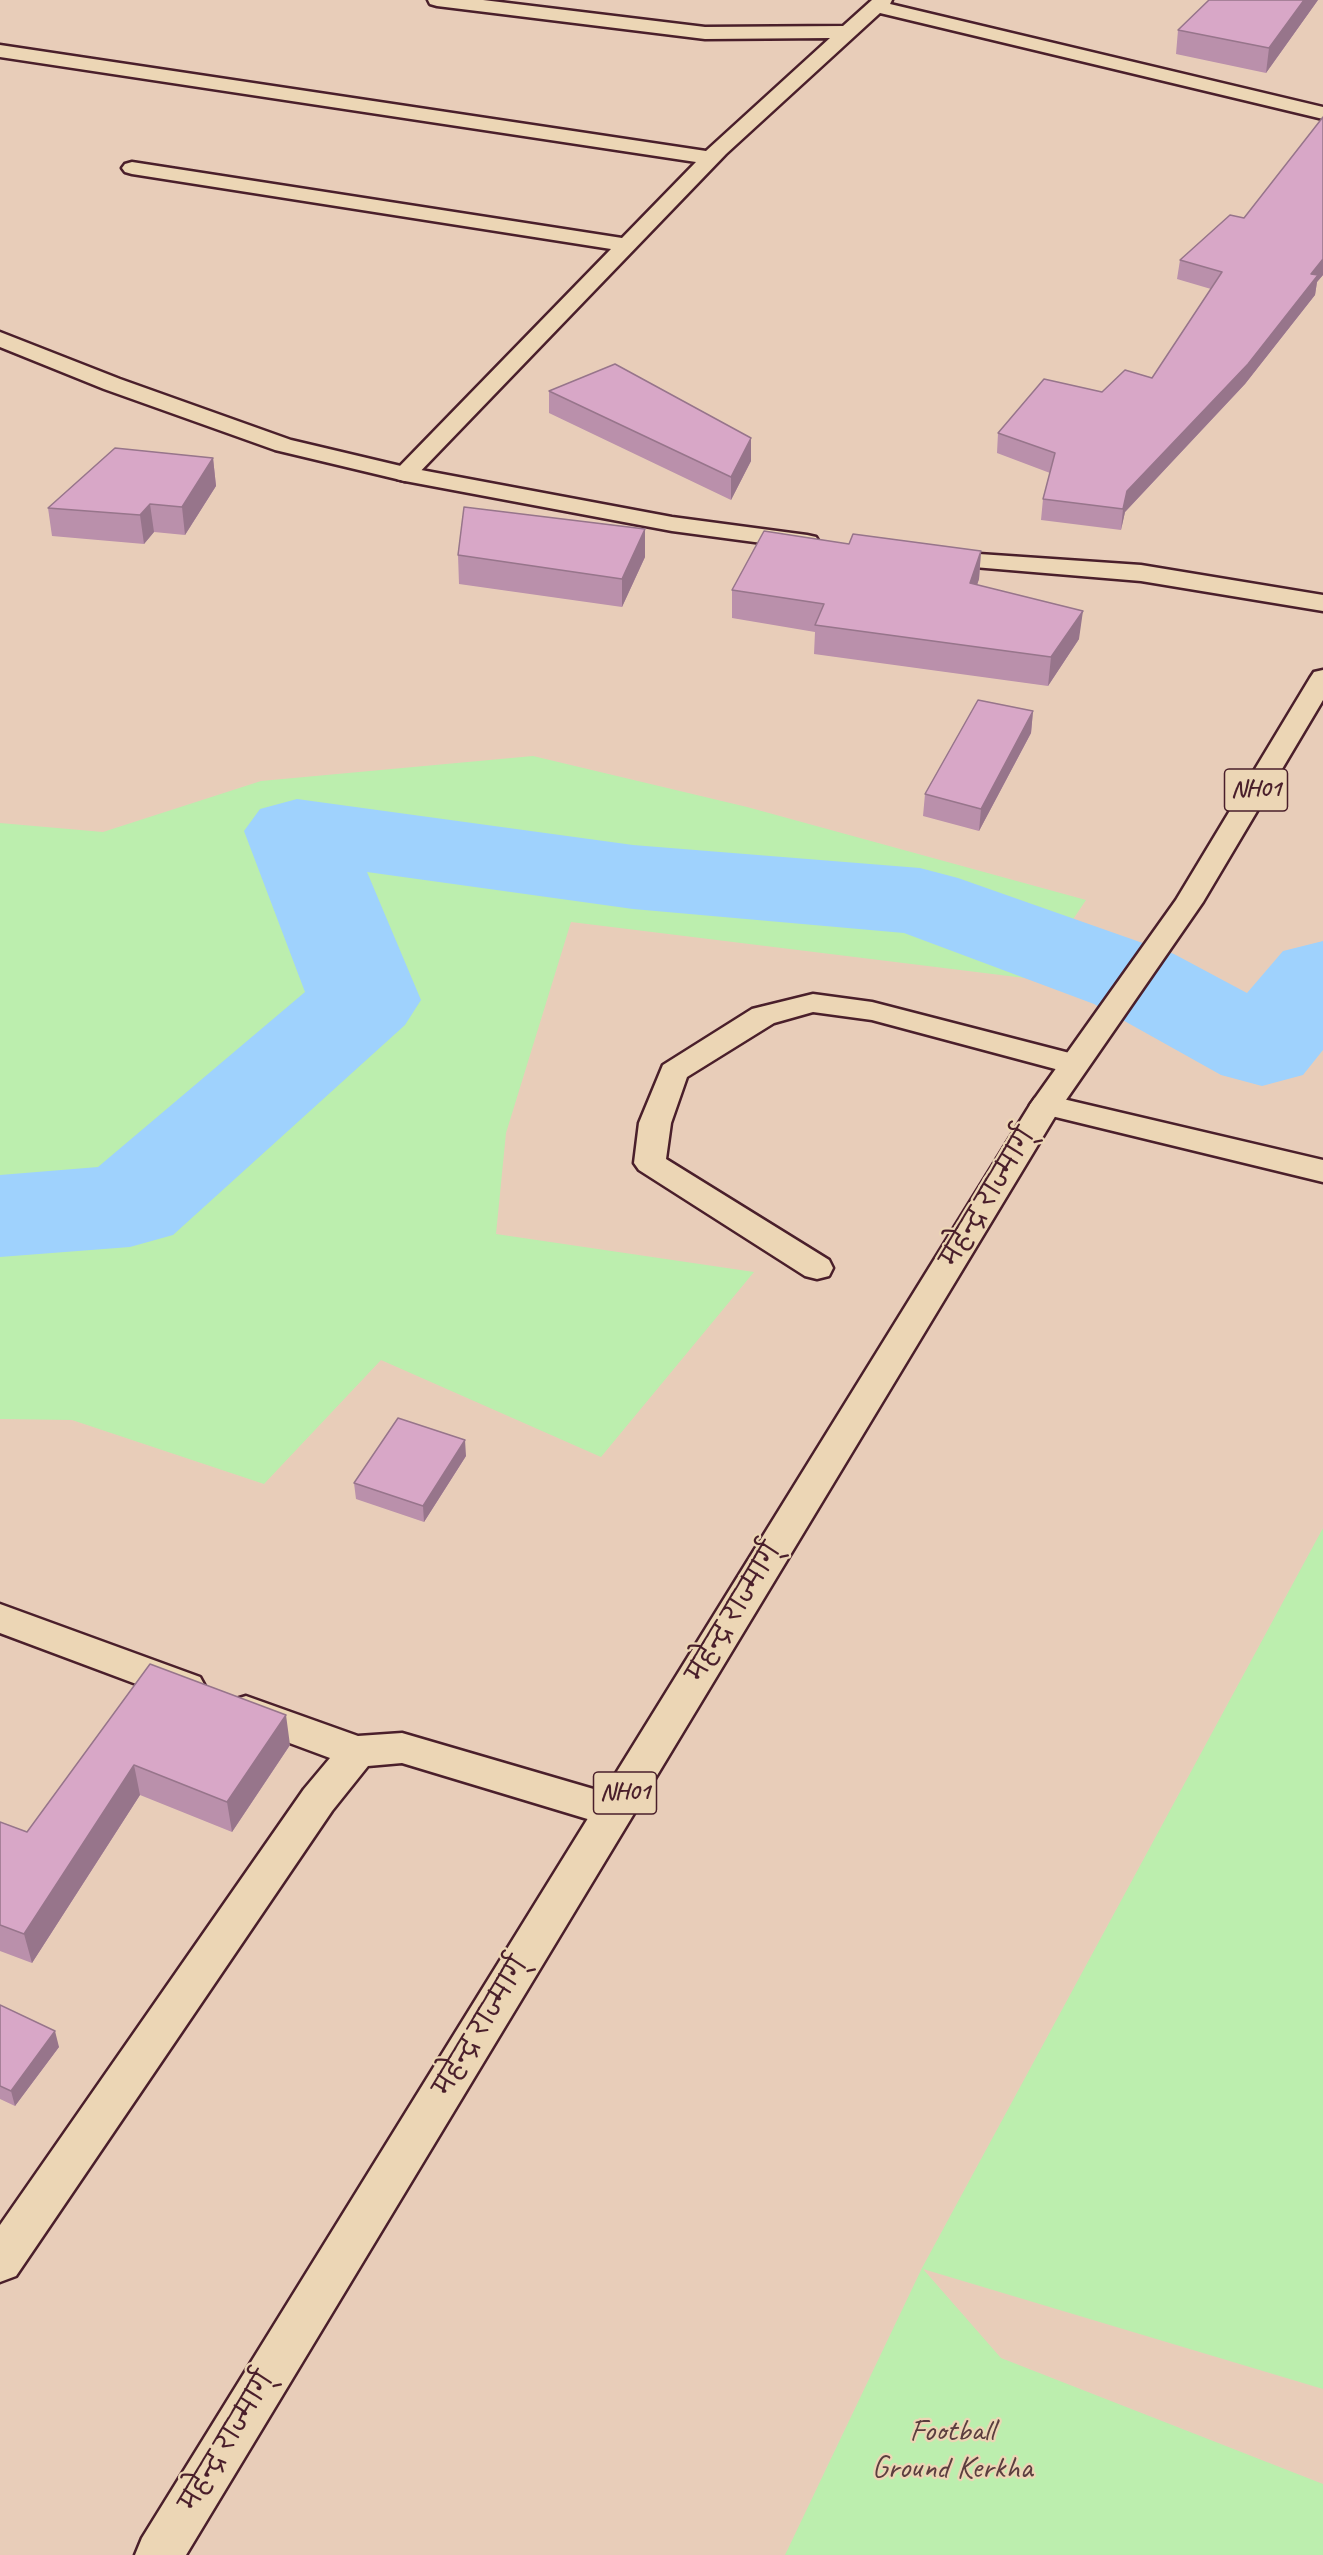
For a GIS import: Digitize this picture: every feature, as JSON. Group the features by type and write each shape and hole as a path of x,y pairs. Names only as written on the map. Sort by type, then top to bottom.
{"main road":[{"path":"437,0 705,33 848,32"},
{"path":"405,474 711,158 879,3 1323,112"},
{"path":"0,51 711,158"},
{"path":"132,168 628,244"},
{"path":"0,339 112,384 283,445 405,474 672,524 831,545"},
{"path":"912,555 1141,573 1323,603"},
{"name":"महेन्द्र राज्मार्ग्","path":"159,2555 1046,1105 1189,902 1323,678"},
{"path":"817,1268 650,1163 655,1123 674,1072 763,1017 813,1003 872,1011 1084,1050"},
{"path":"1046,1105 1323,1171"},
{"path":"0,1618 357,1752 402,1748 614,1811"},
{"path":"0,2262 318,1800 357,1752"}],"green space":[{"path":"533,756 747,807 1086,900 1033,979 571,922 506,1133 496,1234 754,1272 601,1457 381,1360 264,1484 72,1420 0,1419 0,823 103,832 261,781"},
{"name":"Football Ground Kerkha","path":"1323,1528 1323,2389 923,2269 1001,2358 1323,2484 1323,2555 785,2555 922,2268"}],"building":[{"path":"1209,0 1304,0 1269,48 1178,30"},
{"path":"1323,117 1323,259 1311,274 1318,275 1248,364 1127,491 1123,509 1043,499 1055,453 998,433 1044,379 1102,392 1125,370 1152,378 1222,272 1180,260 1230,215 1244,218"},
{"path":"615,364 751,438 731,477 549,391"},
{"path":"115,448 213,458 182,507 150,504 140,515 48,508"},
{"path":"464,507 645,529 622,579 458,555"},
{"path":"764,531 849,544 853,534 981,551 970,583 1083,611 1051,657 815,625 824,604 732,590"},
{"path":"978,700 1033,711 981,809 925,794"},
{"path":"398,1418 465,1440 423,1506 354,1483"},
{"path":"150,1664 286,1715 227,1802 134,1765 24,1934 0,1925 0,1822 27,1832"},
{"path":"0,2005 55,2031 11,2091 0,2086"}],"waterway":[{"path":"0,1216 130,1206 365,1000 297,831 633,877 920,901 1134,979 1262,1049 1323,976"}]}
